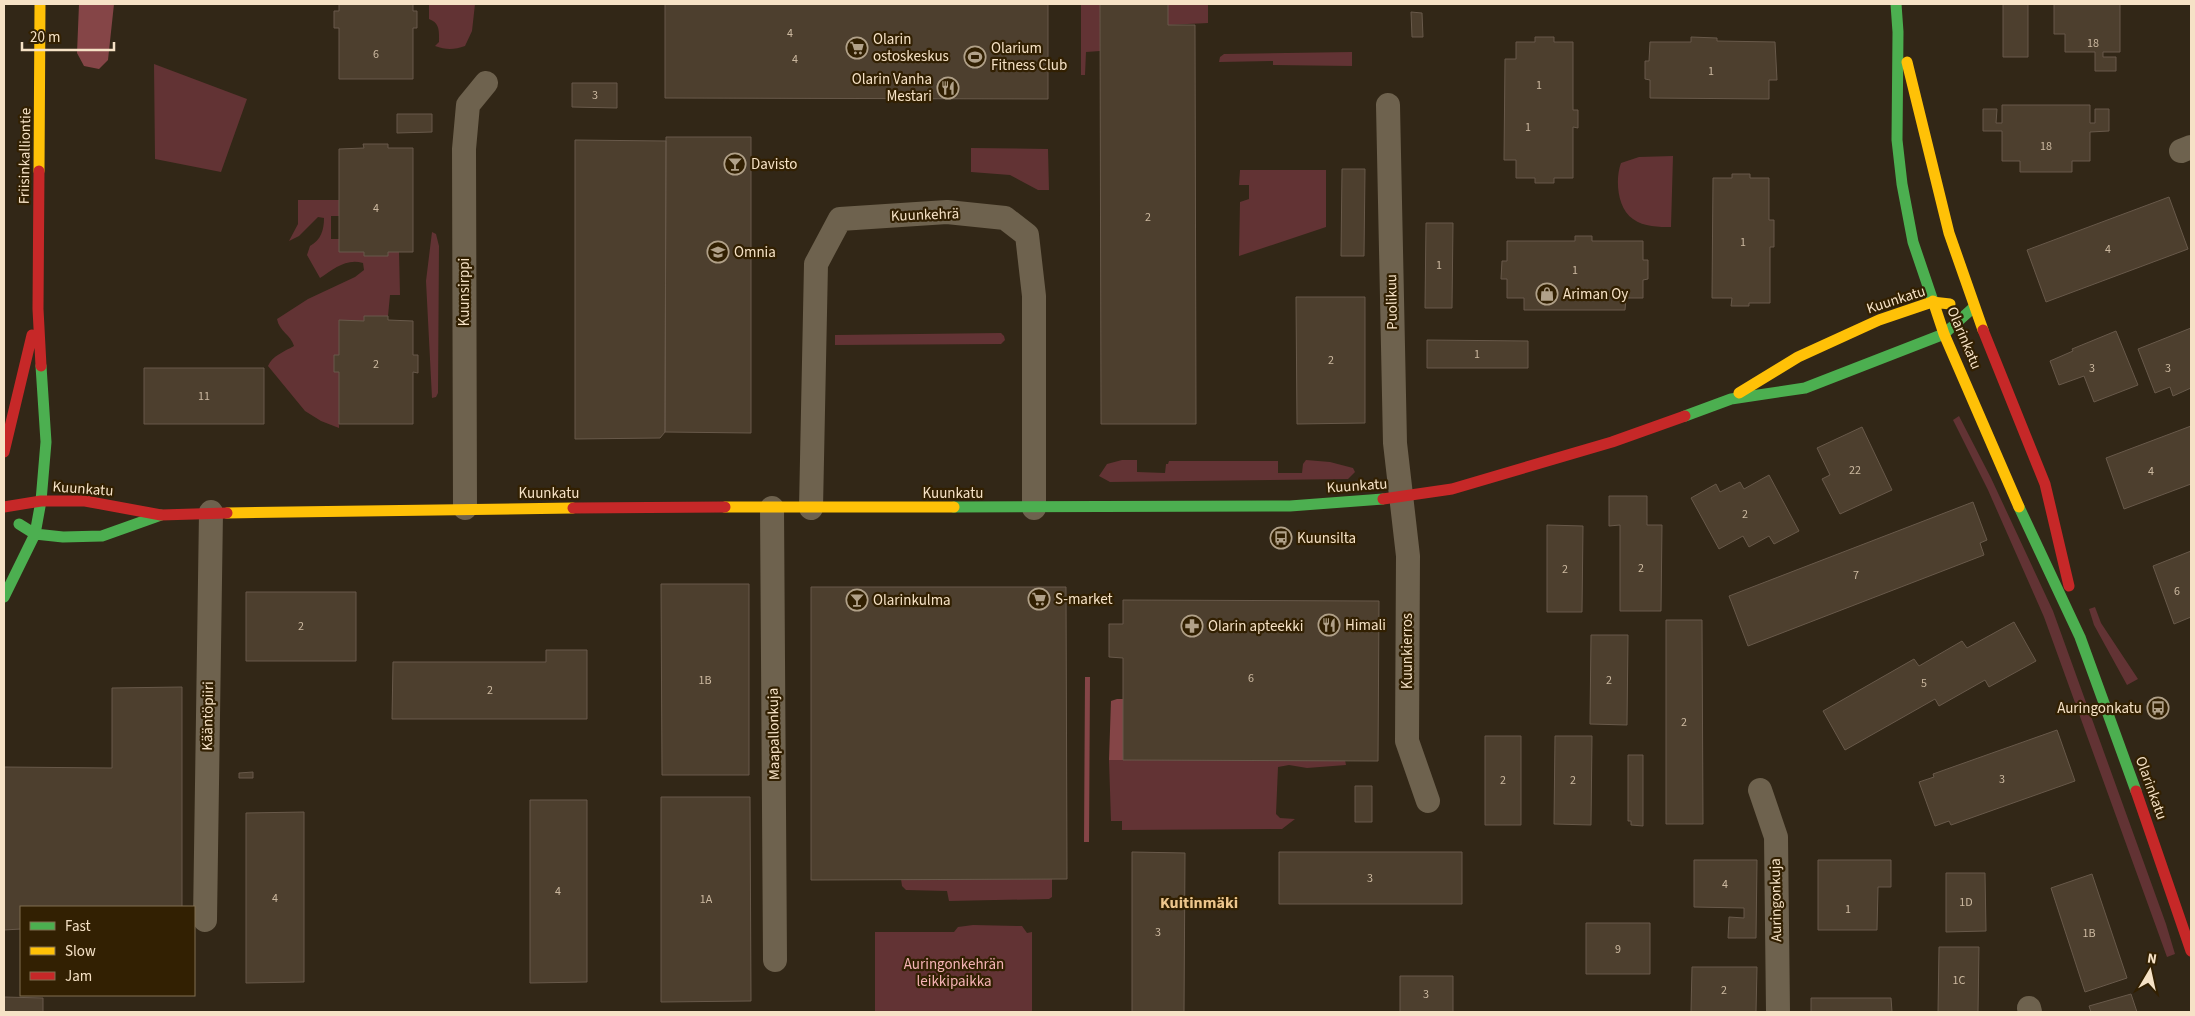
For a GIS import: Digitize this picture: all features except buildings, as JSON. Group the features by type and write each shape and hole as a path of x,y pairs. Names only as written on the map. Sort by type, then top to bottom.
{"main road":[{"name":"Friisinkalliontie","path":"4,597 35,534 41,501 46,442 38,309 40,4"},
{"name":"Olarinkatu","path":"1896,4 1898,32 1897,140 1902,184 1913,242 1944,334 2011,491 2080,636 2159,854 2191,951"},
{"name":"Olarinkatu","path":"1898,32 1927,137 1948,234 1974,307 2045,484 2080,636"},
{"name":"Kuunkatu","path":"4,507 41,501 98,502 161,515 211,512 465,508 1290,506 1401,498 1452,489 1612,442 1731,398 1798,357 1879,320 1932,302 1974,307"},
{"name":"Kuunkatu","path":"1731,398 1805,388 1944,334 1974,307"},
{"name":"Friisinkalliontie","path":"4,452 38,309"},
{"name":"Kuunkatu","path":"4,514 35,534 63,538 102,536 161,515"}],"street":[{"name":"Kuunsirppi","path":"465,508 464,149 468,104 486,83"},
{"name":"Puolikuu","path":"1388,105 1395,444 1401,498"},
{"name":"Kuunkehrä","path":"811,508 816,264 840,219 947,212 1004,218 1027,235 1034,296 1034,508"},
{"name":"Kuunkierros","path":"1401,498 1408,556 1407,741 1428,801"},
{"name":"Maapallonkuja","path":"772,508 775,960"},
{"name":"Kääntöpiiri","path":"206,920 211,512"},
{"name":"Auringonkuja","path":"1760,790 1776,837 1778,1012"}],"green space":[{"path":"429,4 475,4 472,31 465,46 450,49 435,46 439,42 439,31 437,25 429,19"},
{"path":"1081,4 1100,4 1100,51 1086,52 1085,75 1081,75"},
{"path":"1168,4 1208,4 1208,23 1168,25"},
{"path":"1352,52 1352,66 1273,65 1273,61 1219,62 1220,57 1224,54"},
{"path":"154,64 247,99 221,172 155,159"},
{"path":"971,148 1048,149 1049,190 1038,190 1010,175 971,172"},
{"path":"1673,156 1671,227 1652,226 1637,222 1628,214 1621,201 1618,177 1621,163 1639,157"},
{"path":"1240,170 1326,170 1326,227 1239,256 1240,202 1249,199 1249,185 1239,185"},
{"path":"298,200 339,200 339,216 331,216 331,239 339,239 364,252 364,256 388,256 388,252 399,252 400,295 390,295 388,316 364,316 364,321 339,321 339,355 334,372 339,372 339,428 321,421 305,411 268,366 276,357 294,346 280,327 277,319 308,299 355,277 364,270 363,263 351,262 340,265 320,278 307,255 310,246 317,241 321,234 324,218 318,217 299,236 289,241 298,224"},
{"path":"432,232 436,234 439,246 438,393 436,397 432,398 426,281"},
{"path":"1001,333 1005,340 1001,344 835,345 835,335"},
{"path":"1959,416 1991,478 2053,611 2166,924 2175,954 2167,957 2044,617 1988,490 1953,420"},
{"path":"1122,460 1137,460 1137,472 1165,473 1166,464 1169,461 1278,461 1278,473 1302,473 1303,464 1306,460 1330,462 1353,468 1355,472 1348,479 1110,482 1099,476 1107,464"},
{"path":"2095,607 2101,623 2138,679 2127,685 2094,625 2089,609"},
{"path":"1109,760 1345,760 1346,765 1307,768 1289,765 1278,767 1276,814 1280,818 1295,819 1282,829 1122,830 1122,821 1111,821"},
{"path":"901,879 1052,879 1052,897 1049,899 949,901 947,891 906,890 902,886"},
{"name":"Auringonkehrän leikkipaikka","path":"973,925 1022,926 1027,933 1032,932 1032,1012 875,1012 875,932 954,932 958,927"}],"shaded area":[{"path":"79,4 114,4 108,60 99,69 84,66 77,53"},
{"path":"1085,677 1090,677 1089,842 1084,842"},
{"path":"1123,699 1123,760 1109,760 1111,701"}],"traffic: fast":[{"path":"1896,4 1898,32 1897,140 1902,184 1913,242 1933,301"},
{"path":"1685,416 1731,399 1805,388 1944,334 1974,307"},
{"path":"4,597 35,534 41,501 46,442 41,366"},
{"path":"954,507 1290,506 1383,499"},
{"path":"2019,507 2080,637 2136,791"},
{"path":"19,524 35,534 63,537 102,536 161,515"}],"traffic: slow":[{"path":"39,171 40,4"},
{"path":"1907,62 1949,233 1983,330"},
{"path":"1933,301 1944,334 2019,507"},
{"path":"1739,393 1798,357 1879,320 1932,302 1950,304"},
{"path":"725,507 954,507"},
{"path":"227,513 573,508"}],"traffic: jam":[{"path":"39,171 38,309 41,366"},
{"path":"1983,330 2045,484 2069,586"},
{"path":"4,452 32,335"},
{"path":"1383,499 1452,489 1612,442 1685,416"},
{"path":"4,507 41,501 85,501 161,515 227,513"},
{"path":"573,508 725,507"},
{"path":"2136,791 2191,951"}],"place":[{"name":"Olarin ostoskeskus","path":"857,48"},
{"name":"Olarium Fitness Club","path":"975,57"},
{"name":"Olarin Vanha Mestari","path":"948,88"},
{"name":"Davisto","path":"735,164"},
{"name":"Omnia","path":"718,252"},
{"name":"Ariman Oy","path":"1547,294"},
{"name":"Kuunsilta","path":"1281,538"},
{"name":"S-market","path":"1039,599"},
{"name":"Olarinkulma","path":"857,600"},
{"name":"Himali","path":"1329,625"},
{"name":"Olarin apteekki","path":"1192,626"},
{"name":"Auringonkatu","path":"2158,708"}],"district":[{"name":"Kuitinmäki","path":"1199,903"}]}
